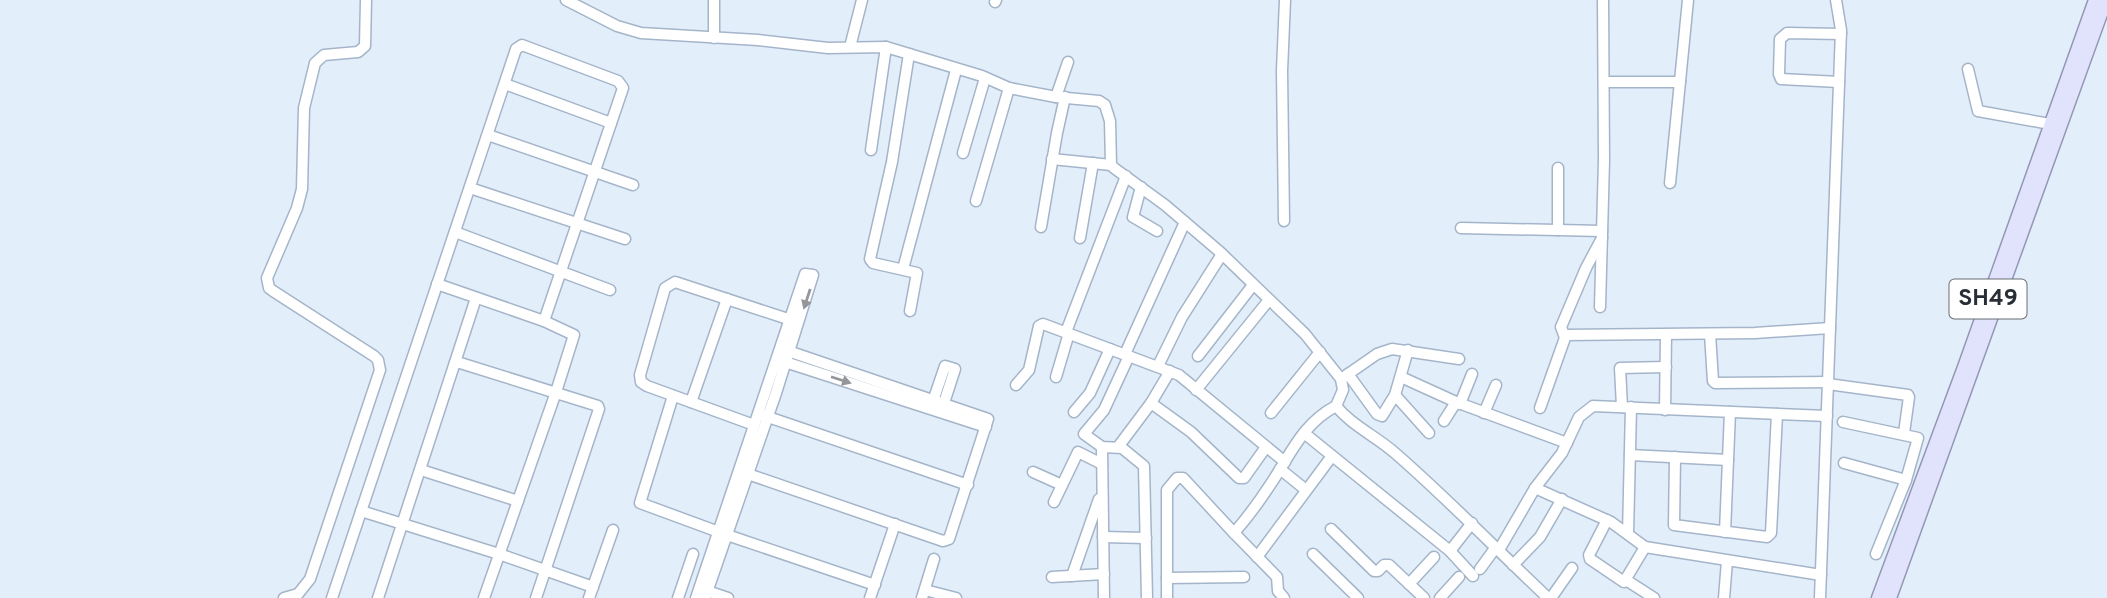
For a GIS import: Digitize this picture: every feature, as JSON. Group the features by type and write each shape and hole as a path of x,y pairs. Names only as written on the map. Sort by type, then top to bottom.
{"main road":[{"name":"SH49","path":"1878,598 2095,0"},
{"name":"SH49","path":"1890,598 2106,0"}],"street":[{"path":"284,598 301,592 310,579 380,370 378,360 374,356 273,292 269,288 267,278 297,208 302,189 303,116 315,63 324,55 358,52 365,46 366,0"},
{"path":"566,0 617,26 641,33 758,40 828,48 886,47 1009,88 1099,102 1105,105 1110,121 1111,165"},
{"path":"714,0 714,38"},
{"path":"1284,220 1282,71 1285,0"},
{"path":"1600,307 1603,0"},
{"path":"1670,183 1688,0"},
{"path":"1820,598 1841,34 1836,0"},
{"path":"850,47 858,1"},
{"path":"1839,82 1781,79 1780,39 1787,33 1841,34"},
{"path":"332,598 519,46 526,46 621,83 622,92 544,321"},
{"path":"871,150 886,47"},
{"path":"909,54 892,162 870,259 873,263 917,274 910,311"},
{"path":"1041,227 1060,97 1068,62"},
{"path":"1968,69 1979,111 2050,124"},
{"path":"903,269 956,70"},
{"path":"963,153 985,78"},
{"path":"1604,82 1680,82"},
{"path":"505,84 611,123"},
{"path":"976,201 1009,88"},
{"path":"488,135 633,185"},
{"path":"1052,159 1111,165 1141,187 1222,254 1305,334 1379,416 1383,415 1395,395 1408,350"},
{"path":"1080,238 1093,163"},
{"path":"1558,169 1558,230"},
{"path":"1056,377 1068,332 1126,176"},
{"path":"1141,187 1133,217 1157,231"},
{"path":"470,188 625,239"},
{"path":"1146,598 1144,466 1118,447 1102,447 1084,434 1104,410 1185,222"},
{"path":"1461,228 1558,230 1602,234"},
{"path":"455,232 610,290"},
{"path":"1602,234 1561,327 1566,335 1710,334 1830,328"},
{"path":"1158,366 1182,317 1222,254"},
{"path":"728,598 702,594 760,418 813,275 805,274 788,319 782,356"},
{"path":"788,319 676,282 666,288 640,375 641,382 691,402 760,418 968,485"},
{"path":"437,284 544,321 574,335 484,598"},
{"path":"1198,356 1253,285"},
{"path":"378,598 476,298"},
{"path":"691,402 727,299"},
{"path":"1196,390 1269,300"},
{"path":"1016,385 1029,370 1039,327 1043,324 1068,332 1170,371 1266,447 1306,490"},
{"path":"1710,334 1715,383 1828,383 1908,395 1904,433"},
{"path":"1540,408 1566,335"},
{"path":"1665,410 1666,335"},
{"path":"1074,412 1090,393 1110,349"},
{"path":"1234,533 1304,433 1319,415 1336,406 1343,390 1345,376 1384,351 1408,350 1459,359"},
{"path":"1271,413 1320,352"},
{"path":"744,472 946,541 989,422 986,417 937,406 782,356"},
{"path":"457,362 596,404 599,409 536,598"},
{"path":"1628,534 1630,455 1620,369 1666,367"},
{"path":"1118,447 1152,402 1170,371"},
{"path":"1444,421 1458,403 1472,374"},
{"path":"1401,377 1458,403 1567,443"},
{"path":"1484,413 1496,385"},
{"path":"1395,395 1429,433"},
{"path":"673,396 640,503 875,585"},
{"path":"1152,402 1191,432 1239,478 1244,478 1266,447"},
{"path":"1304,433 1477,572 1497,549 1535,488 1562,453 1579,417 1590,408 1597,405 1827,416"},
{"path":"1336,406 1351,422 1397,454 1550,598 1572,568"},
{"path":"1726,532 1730,412"},
{"path":"1675,457 1674,525 1767,537 1771,533 1777,414"},
{"path":"1843,422 1904,433 1919,439 1906,480 1876,554"},
{"path":"1102,447 1104,598"},
{"path":"1054,502 1078,452 1102,464"},
{"path":"1630,455 1728,460"},
{"path":"1257,557 1332,456"},
{"path":"1844,463 1906,480"},
{"path":"421,470 518,501"},
{"path":"1033,471 1062,485"},
{"path":"1167,598 1167,491 1177,478 1182,478 1277,577 1278,591 1284,598"},
{"path":"1535,488 1607,520 1645,547 1821,575"},
{"path":"1072,576 1101,492"},
{"path":"1513,565 1540,537 1562,499"},
{"path":"361,511 499,554 591,592 613,530"},
{"path":"1891,519 1907,522"},
{"path":"1607,520 1588,557 1623,582 1626,580 1654,598"},
{"path":"1450,551 1472,523"},
{"path":"870,598 895,524"},
{"path":"1331,529 1374,571 1386,564 1424,598"},
{"path":"1103,537 1146,538"},
{"path":"1626,580 1645,547"},
{"path":"678,598 693,554"},
{"path":"1313,554 1358,598"},
{"path":"1409,584 1434,557"},
{"path":"933,559 923,594 952,597"},
{"path":"1724,598 1727,561"},
{"path":"1052,577 1104,574"},
{"path":"1440,598 1459,577"},
{"path":"1167,578 1244,578"}]}
